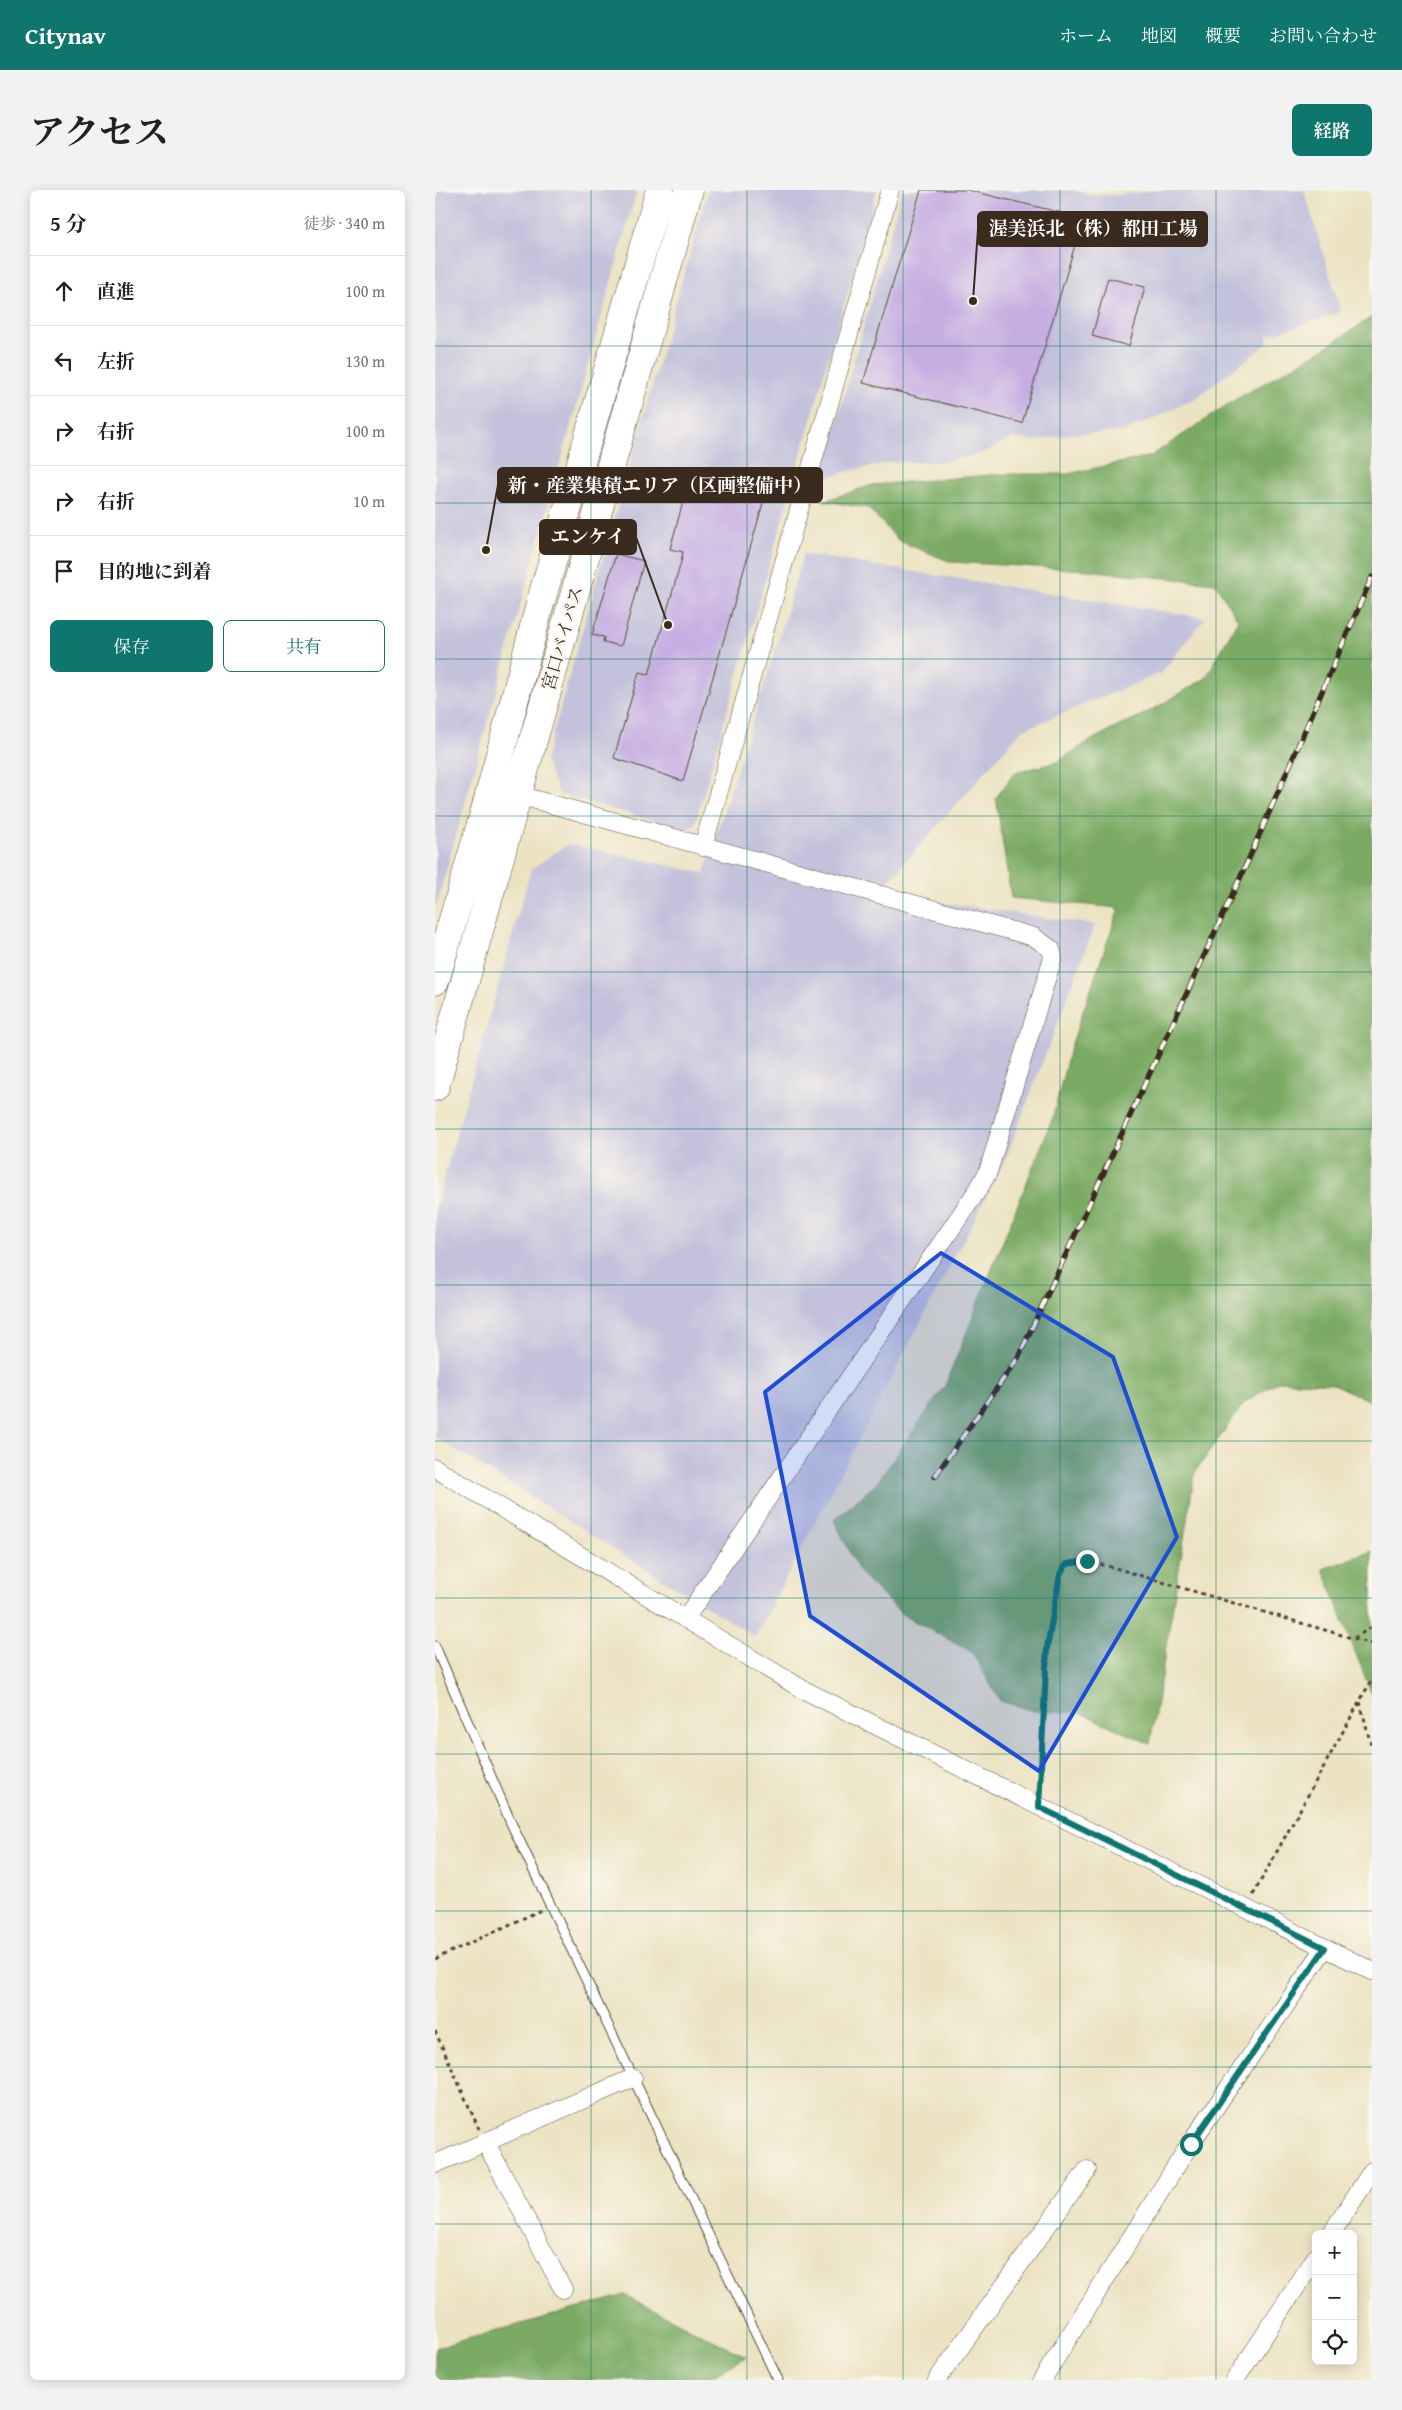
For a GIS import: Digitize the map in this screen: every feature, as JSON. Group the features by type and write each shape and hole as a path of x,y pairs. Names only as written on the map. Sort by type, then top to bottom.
{"highway":[{"name":"宮口バイパス","path":"435,980 486,807 540,604 661,190"},
{"name":"宮口バイパス","path":"435,1087 689,190"}],"street":[{"path":"703,847 890,190"},
{"path":"518,795 1034,938 1051,949 1053,958 988,1172 979,1188 685,1619"},
{"path":"435,1468 802,1689 913,1742 1039,1807 1372,1970"},
{"path":"1042,2380 1191,2144 1325,1948"},
{"path":"435,2164 633,2078"},
{"path":"486,2143 563,2289"},
{"path":"937,2380 1087,2170"},
{"path":"1334,2230 1372,2171"},
{"path":"1235,2380 1312,2263"}],"lane":[{"path":"435,1646 511,1823 778,2380"}],"path":[{"path":"1039,1807 1047,1648 1060,1574 1067,1564 1087,1561 1115,1568 1372,1644"},
{"path":"1353,1638 1372,1627"},
{"path":"1246,1908 1372,1679"},
{"path":"1360,1701 1372,1749"},
{"path":"435,1959 551,1905"},
{"path":"435,2031 486,2143"}],"highlighted area":[{"path":"941,1253 1113,1357 1177,1537 1039,1771 810,1616 765,1392"}],"shaded area":[{"path":"435,190 637,190 435,910"},
{"path":"708,190 877,190 695,824 686,830 559,794 545,761"},
{"path":"902,190 1071,190 1091,195 1118,195 1157,190 1304,190 1341,312 1267,336 1268,343 1193,400 1124,432 1071,434 1034,441 1013,438 978,455 944,462 891,462 821,478"},
{"path":"803,554 1205,618 1161,673 1022,730 878,893 1095,925 1004,1163 755,1637 435,1437 435,1209 531,869 568,844 704,873 780,635"}],"green space":[{"path":"1372,317 1372,1402 1333,1384 1278,1381 1244,1403 1195,1472 1150,1744 1081,1713 1035,1711 1000,1701 972,1652 903,1615 860,1573 834,1520 876,1484 945,1386 1053,1117 1069,1052 1119,908 1011,898 996,798 1014,773 1057,762 1093,739 1152,710 1206,678 1238,620 1215,583 1087,570 951,562 899,541 868,508 824,501 872,485 1001,474 1068,474 1151,456 1235,400 1325,348"},
{"path":"1372,1551 1372,1695 1323,1569"},
{"path":"625,2295 746,2357 706,2380 435,2380 435,2348"}],"building":[{"path":"921,190 967,190 1083,218 1022,423 863,383"},
{"path":"1108,278 1145,287 1129,346 1092,336"},
{"path":"693,466 768,486 683,781 614,758 639,672 649,674 681,562 683,552 670,549"},
{"path":"616,554 644,561 621,646 603,642 604,637 592,635"}],"railway":[{"path":"935,1476 1018,1358 1247,863 1372,577"}],"place":[{"name":"渥美浜北（株）都田工場","path":"973,301"},
{"name":"新・産業集積エリア（区画整備中）","path":"486,550"},
{"name":"エンケイ","path":"668,625"}],"route":[{"path":"1087,1561 1067,1564 1060,1574 1047,1648 1039,1807 1325,1948 1191,2144"}]}
